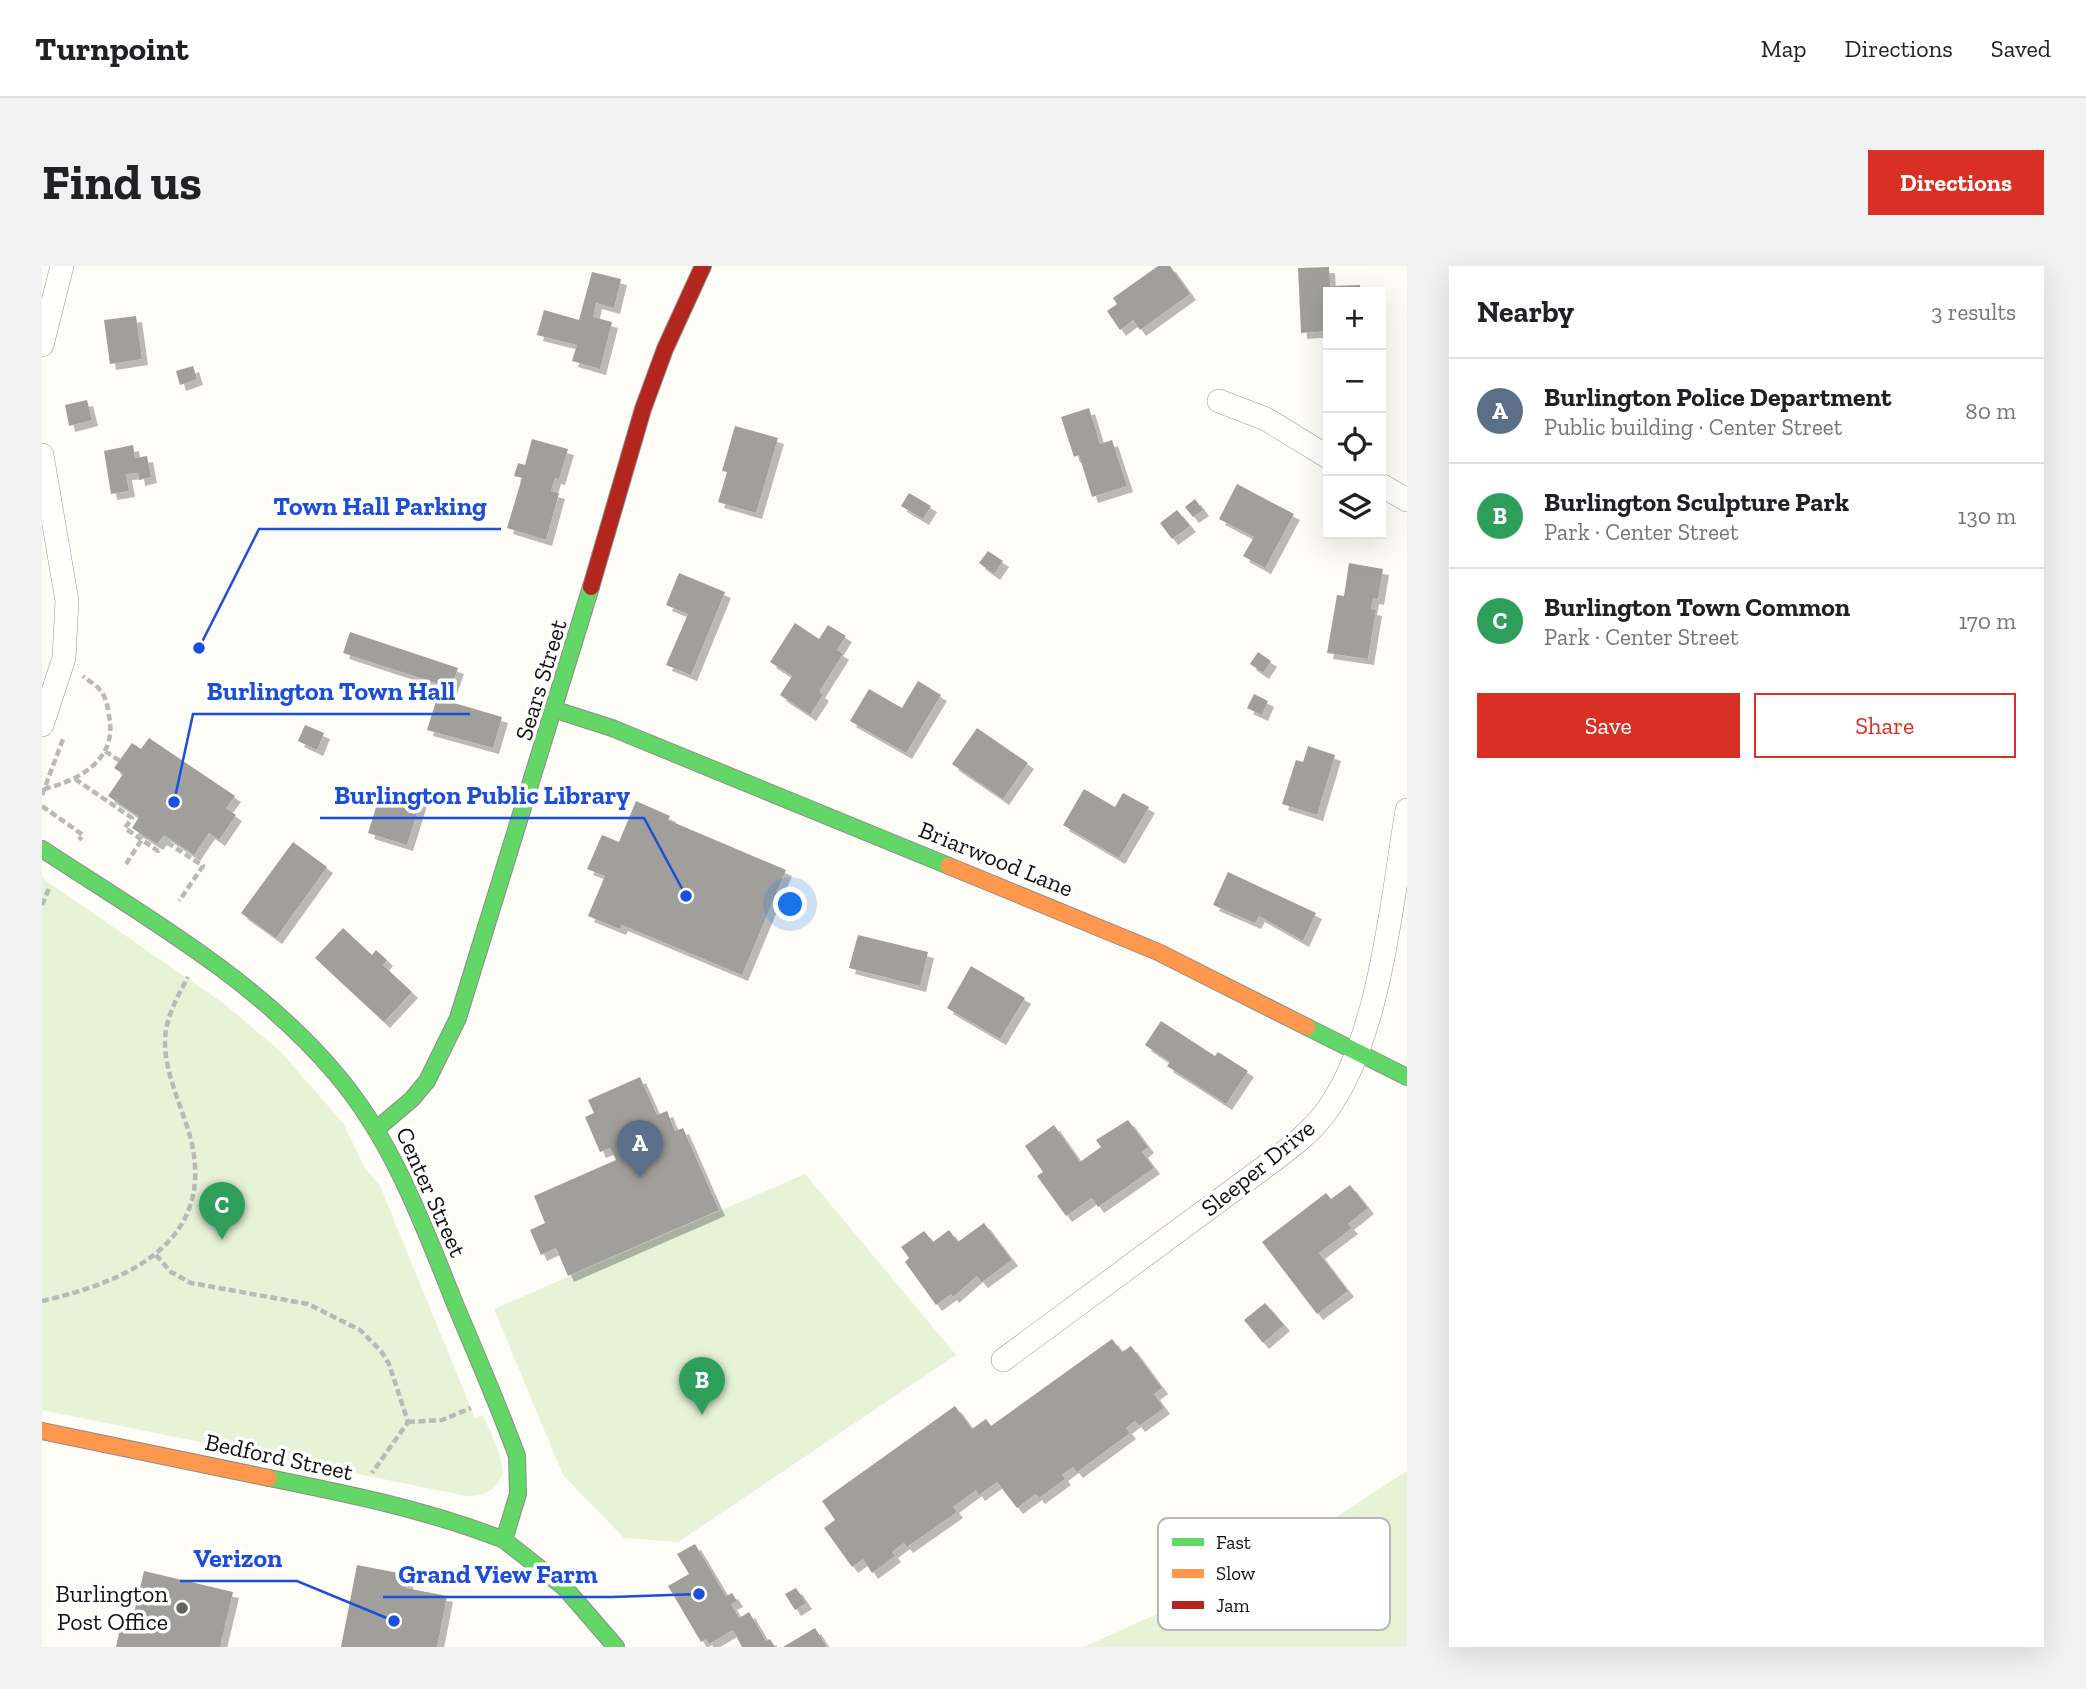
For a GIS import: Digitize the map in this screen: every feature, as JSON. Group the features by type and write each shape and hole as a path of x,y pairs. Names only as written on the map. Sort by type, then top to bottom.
{"street":[{"path":"42,345 62,266"},
{"name":"Sears Street","path":"378,1128 412,1099 449,1042 556,710 643,409 665,349 703,266"},
{"path":"1219,401 1266,419 1323,454"},
{"path":"42,455 66,586 67,615 61,668 42,725"},
{"path":"1386,488 1407,500"},
{"name":"Briarwood Lane","path":"556,710 612,728 1081,918 1197,971 1407,1077"},
{"name":"Sleeper Drive","path":"1003,1360 1298,1141 1331,1104 1356,1050 1374,992 1407,810"},
{"name":"Center Street","path":"42,849 248,991 302,1037 335,1072 378,1128 420,1216 517,1456 518,1494 504,1540"},
{"name":"Bedford Street","path":"42,1430 367,1498 458,1522 504,1540"},
{"path":"504,1540 560,1581 593,1616 616,1647"}],"path":[{"path":"44,789 75,779 94,766 105,751 110,734 109,713 102,692 86,679"},
{"path":"105,751 120,761"},
{"path":"75,779 132,818 125,828 158,851 165,841 203,866 179,901"},
{"path":"42,806 83,835"},
{"path":"126,864 143,838"},
{"path":"42,1301 81,1291 156,1255 178,1233 194,1190 194,1157 167,1060 165,1042 175,1001 202,958"},
{"path":"156,1255 171,1272 191,1283 307,1304 354,1326 371,1339 385,1357 408,1422"},
{"path":"408,1422 442,1420 477,1405"},
{"path":"371,1475 408,1422"}],"green space":[{"path":"42,878 223,1003 280,1051 343,1123 365,1168 380,1186 475,1418 483,1415 499,1453 503,1473 489,1491 467,1496 42,1410"},
{"path":"805,1174 956,1355 678,1542 624,1538 563,1475 494,1309"},
{"path":"1407,1471 1407,1647 1084,1647 1158,1613 1158,1630 1390,1630 1390,1518 1335,1518"}],"building":[{"path":"1158,266 1170,266 1190,294 1140,330 1133,320 1120,330 1107,311 1117,304 1113,298"},
{"path":"1329,267 1330,286 1360,285 1323,287 1323,331 1301,333 1298,268"},
{"path":"592,272 621,279 614,308 596,303 593,317 612,322 600,369 572,361 577,345 537,335 544,310 579,320"},
{"path":"136,316 142,359 110,364 104,320"},
{"path":"193,366 197,379 180,385 176,371"},
{"path":"87,400 92,420 69,426 65,405"},
{"path":"1089,408 1100,444 1112,440 1127,486 1092,497 1079,455 1074,457 1061,417"},
{"path":"735,426 778,438 756,513 718,502 727,472 722,471"},
{"path":"532,439 568,449 559,479 555,478 551,491 559,493 546,540 507,528 522,478 514,476 518,463 525,465"},
{"path":"133,445 135,458 147,456 151,477 139,480 138,473 126,474 129,491 111,494 104,451"},
{"path":"1237,484 1294,514 1265,568 1243,556 1254,537 1219,519"},
{"path":"909,493 931,506 923,519 901,506"},
{"path":"1195,499 1203,510 1193,517 1185,507"},
{"path":"1177,510 1190,526 1172,539 1160,523"},
{"path":"988,551 1003,561 994,574 979,563"},
{"path":"1349,563 1383,569 1378,599 1373,598 1371,609 1376,610 1368,659 1327,653 1337,595 1344,596"},
{"path":"679,573 725,592 691,675 666,665 688,614 666,605"},
{"path":"795,623 819,639 828,625 846,636 837,650 843,654 819,692 823,695 810,715 780,695 792,676 770,662"},
{"path":"350,632 458,668 451,688 343,653"},
{"path":"1258,652 1271,661 1263,673 1250,664"},
{"path":"918,681 941,695 906,753 850,721 869,689 902,708"},
{"path":"1254,694 1268,701 1262,715 1247,708"},
{"path":"437,698 502,717 493,748 427,730"},
{"path":"305,725 324,733 317,750 298,741"},
{"path":"977,728 1028,763 1003,799 952,764"},
{"path":"149,738 235,796 226,808 236,815 219,840 209,833 194,855 164,835 157,844 132,828 139,817 108,796 123,774 114,768 132,743 141,749"},
{"path":"1308,746 1335,755 1317,815 1282,804 1296,760 1303,762"},
{"path":"383,785 422,797 407,845 368,833"},
{"path":"1084,789 1115,807 1123,793 1149,807 1119,858 1063,825"},
{"path":"636,801 670,816 668,820 786,870 742,975 622,925 620,929 588,916 605,876 587,869 602,835 619,842"},
{"path":"293,842 327,867 276,938 241,913"},
{"path":"1228,872 1316,913 1303,941 1259,916 1255,923 1213,905"},
{"path":"343,928 372,955 376,950 387,960 383,965 412,992 384,1022 315,958"},
{"path":"858,935 928,952 920,986 849,968"},
{"path":"971,966 1025,998 1000,1039 947,1008"},
{"path":"1161,1021 1215,1056 1218,1052 1248,1071 1226,1104 1167,1066 1170,1062 1145,1045"},
{"path":"640,1077 657,1115 667,1111 675,1131 683,1128 719,1210 568,1276 556,1248 541,1255 530,1230 545,1223 534,1196 616,1160 610,1148 600,1152 585,1117 594,1113 588,1100"},
{"path":"1128,1120 1148,1147 1142,1152 1154,1168 1098,1207 1092,1198 1066,1216 1037,1176 1043,1172 1025,1146 1054,1125 1080,1162 1101,1147 1096,1140"},
{"path":"1350,1185 1368,1208 1348,1224 1352,1228 1319,1253 1348,1291 1317,1314 1262,1242 1326,1193 1331,1199"},
{"path":"984,1223 1012,1260 982,1282 977,1276 953,1297 951,1294 936,1305 905,1262 909,1258 901,1247 924,1231 933,1242 949,1230 958,1242"},
{"path":"1265,1303 1284,1325 1263,1343 1244,1320"},
{"path":"1112,1339 1122,1352 1131,1346 1162,1388 1154,1394 1164,1408 1139,1426 1135,1421 1126,1428 1130,1433 1077,1472 1073,1467 1062,1475 1065,1479 1039,1498 1036,1494 1017,1508 997,1482 979,1495 976,1490 953,1507 957,1512 907,1547 904,1543 892,1552 895,1556 872,1573 863,1559 852,1567 824,1528 835,1520 822,1501 955,1406 972,1429 986,1419 991,1426"},
{"path":"695,1544 726,1596 732,1593 737,1601 731,1604 739,1618 749,1612 766,1641 770,1639 775,1647 742,1647 733,1630 709,1644 706,1639 701,1642 668,1586 689,1574 677,1554"},
{"path":"357,1565 409,1575 406,1588 447,1596 437,1647 341,1647"},
{"name":"Burlington Post Office","path":"144,1571 233,1592 220,1647 116,1647 121,1624 131,1626"},
{"path":"796,1588 806,1603 795,1610 785,1594"},
{"path":"815,1628 827,1647 783,1647"}],"traffic: fast":[{"path":"378,1128 412,1099 427,1081 458,1018 591,587"},
{"path":"556,710 612,728 949,866"},
{"path":"42,849 159,925 235,979 305,1040 356,1100 405,1184 517,1456 518,1494 504,1540 565,1588 616,1647"},
{"path":"1307,1027 1407,1077"},
{"path":"269,1478 417,1511 504,1540"}],"traffic: slow":[{"path":"949,866 1158,952 1307,1027"},
{"path":"42,1431 269,1478"}],"traffic: jam":[{"path":"591,587 643,409 665,349 703,266"}],"place":[{"name":"Town Hall Parking","path":"199,648"},
{"name":"Burlington Town Hall","path":"174,802"},
{"name":"Burlington Public Library","path":"686,896"},
{"name":"Burlington Police Department","path":"640,1178"},
{"name":"Burlington Town Common","path":"222,1240"},
{"name":"Burlington Sculpture Park","path":"702,1415"},
{"name":"Grand View Farm","path":"699,1594"},
{"name":"Burlington Post Office","path":"182,1608"},
{"name":"Verizon","path":"394,1621"}]}
